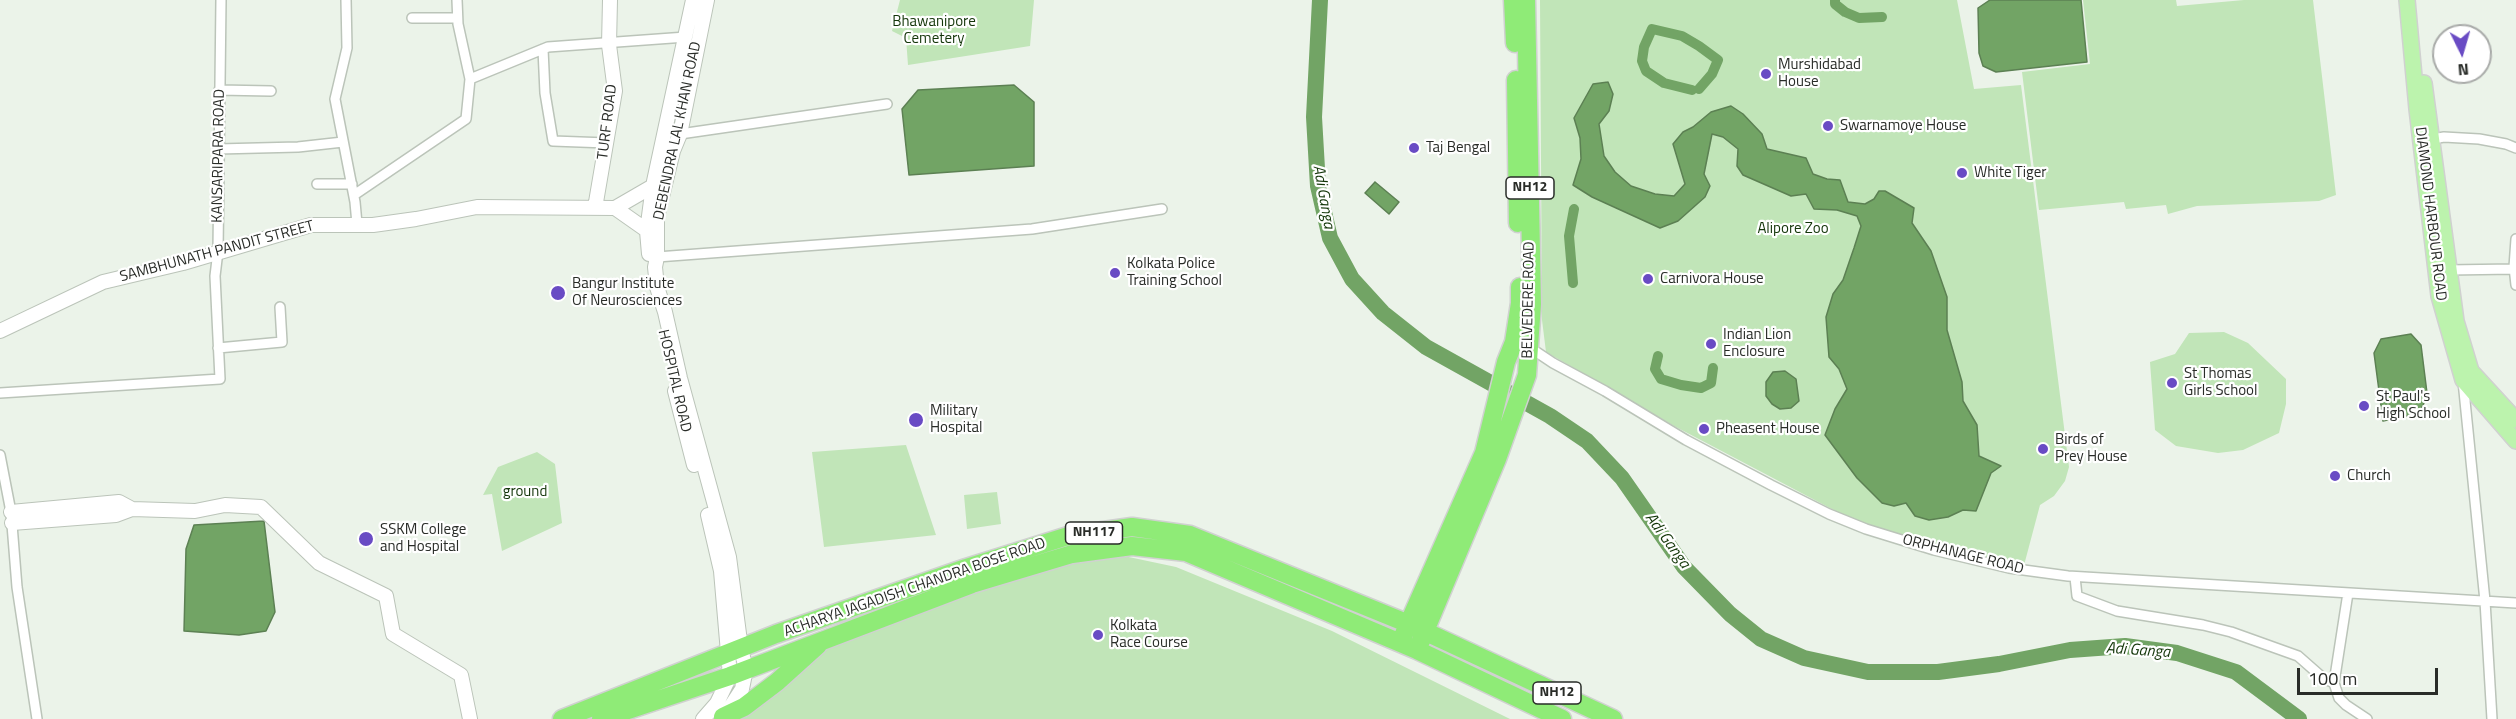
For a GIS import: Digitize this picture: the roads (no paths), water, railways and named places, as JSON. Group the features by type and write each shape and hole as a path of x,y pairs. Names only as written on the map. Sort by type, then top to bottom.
{"highway":[{"name":"BELVEDERE ROAD","path":"1497,435 1506,362 1514,342 1520,303 1513,0"},
{"name":"BELVEDERE ROAD","path":"1417,650 1417,628 1484,453 1497,435 1527,375 1532,304 1526,0"},
{"name":"ACHARYA JAGADISH CHANDRA BOSE ROAD","path":"602,719 824,640 969,576 1068,536 1132,527 1190,535 1417,628"},
{"name":"ACHARYA JAGADISH CHANDRA BOSE ROAD","path":"561,719 734,651 969,576 1072,554 1132,546 1186,552 1400,643"},
{"name":"BELVEDERE ROAD","path":"1400,643 1417,628"},
{"name":"NH12","path":"1417,628 1613,719"},
{"path":"722,718 744,706 777,682 824,640"},
{"name":"NH12","path":"1400,643 1562,719"}],"main road":[{"name":"DIAMOND HARBOUR ROAD","path":"2408,0 2426,140 2467,376 2516,420"},
{"name":"DIAMOND HARBOUR ROAD","path":"2414,0 2439,296 2467,376 2516,441"}],"street":[{"name":"KANSARIPARA ROAD","path":"0,393 220,379 215,276 218,251 221,0"},
{"path":"346,0 347,48 335,99 354,195 357,225"},
{"path":"354,195 466,119 470,79 458,18 457,0"},
{"name":"TURF ROAD","path":"595,208 615,91 609,43 610,0"},
{"path":"615,208 659,187 693,0"},
{"name":"DEBENDRA LAL KHAN ROAD","path":"707,0 680,134 659,187 657,218 652,234 657,257 655,267 657,287 729,557 734,651"},
{"path":"412,18 458,18"},
{"path":"470,79 543,49 686,37"},
{"path":"543,49 545,93 553,141 607,143"},
{"path":"219,90 271,92"},
{"path":"680,134 887,104"},
{"path":"2426,140 2479,139 2516,148"},
{"path":"218,149 298,147 344,142"},
{"path":"316,184 352,184"},
{"name":"SAMBHUNATH PANDIT STREET","path":"0,331 103,282 183,263 311,225 357,225 416,219 477,207 615,208"},
{"path":"615,208 652,234"},
{"path":"657,257 1032,229 1162,209"},
{"name":"HOSPITAL ROAD","path":"652,234 651,288 664,336 680,415 722,571 742,689 733,706 722,718"},
{"path":"2516,239 2514,269 2516,285"},
{"path":"2448,270 2514,269"},
{"path":"218,348 282,342 280,307"},
{"name":"ORPHANAGE ROAD","path":"1529,347 1686,440 1830,514 1866,529 1934,550 2009,568 2075,577 2516,603"},
{"path":"2467,376 2492,719"},
{"path":"0,455 11,517 17,588 37,719"},
{"path":"11,517 119,502 132,509 195,511 225,506 261,507 319,563 386,596 393,634 461,675 470,719"},
{"path":"2075,577 2077,596 2117,611 2203,625 2231,632 2298,656 2323,678 2334,683"},
{"path":"2348,592 2334,683 2339,698 2367,719"},
{"path":"703,719 738,672"}],"waterway":[{"name":"Adi Ganga","path":"1320,0 1314,117 1318,186 1330,238 1352,279 1383,313 1426,347 1550,416 1587,441 1622,478 1684,567 1730,614 1761,639 1804,658 1868,672 1938,672 1999,664 2070,650 2125,646 2177,653 2236,672 2299,719"},
{"path":"1835,0 1835,4 1845,12 1859,18 1882,17"},
{"path":"1692,90 1664,83 1646,71 1642,61 1644,47 1652,29 1682,36 1718,60 1712,74 1699,89"},
{"path":"1573,283 1569,236 1574,209"},
{"path":"1658,356 1655,369 1661,379 1681,385 1701,388 1711,383 1713,368"}],"place":[{"name":"Murshidabad House","path":"1766,74"},
{"name":"Swarnamoye House","path":"1828,126"},
{"name":"Taj Bengal","path":"1414,148"},
{"name":"White Tiger","path":"1962,173"},
{"name":"Kolkata Police Training School","path":"1115,273"},
{"name":"Carnivora House","path":"1648,279"},
{"name":"Bangur Institute Of Neurosciences","path":"558,293"},
{"name":"Indian Lion Enclosure","path":"1711,344"},
{"name":"St Thomas Girls School","path":"2172,383"},
{"name":"St Paul's High School","path":"2364,406"},
{"name":"Military Hospital","path":"916,420"},
{"name":"Pheasent House","path":"1704,429"},
{"name":"Birds of Prey House","path":"2043,449"},
{"name":"Church","path":"2335,476"},
{"name":"SSKM College and Hospital","path":"366,539"},
{"name":"Kolkata Race Course","path":"1098,635"}],"park label":[{"name":"Bhawanipore Cemetery","path":"934,30"},
{"name":"Alipore Zoo","path":"1793,229"},
{"name":"ground","path":"525,492"}]}
